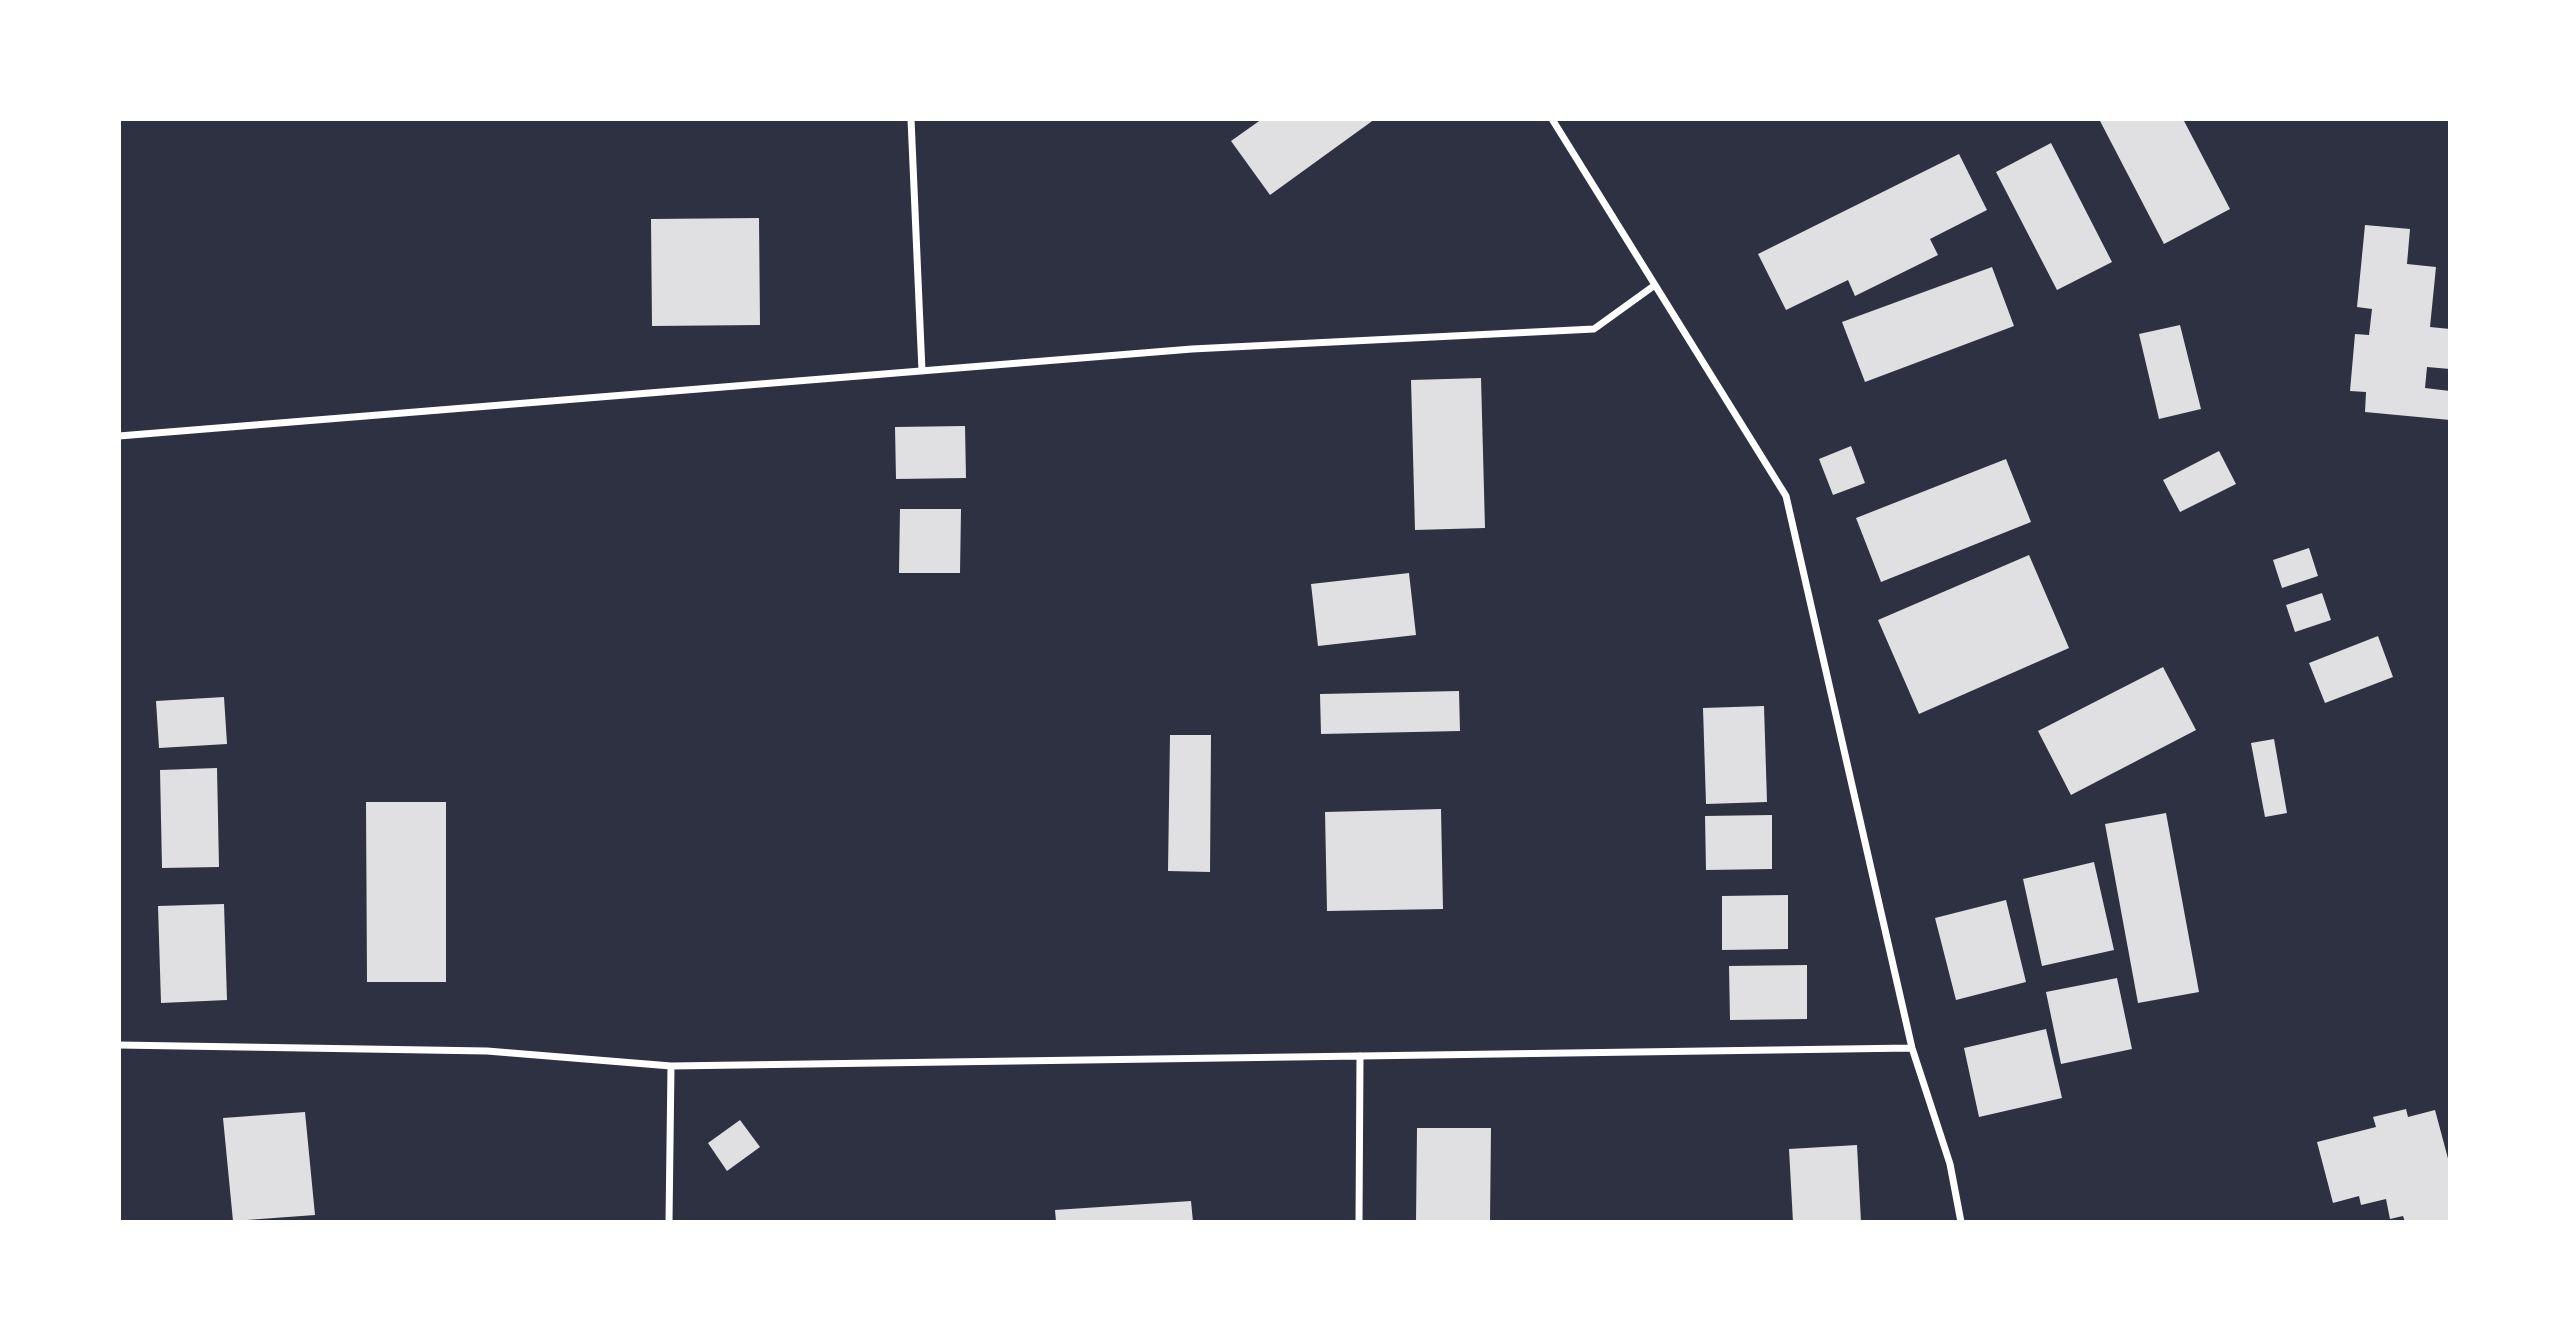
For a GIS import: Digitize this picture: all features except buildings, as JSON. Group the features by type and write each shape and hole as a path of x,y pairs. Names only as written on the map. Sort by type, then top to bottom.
{"street":[{"path":"911,119 922,371"},
{"path":"1552,119 1786,496 1912,1048 1950,1164 1961,1222"},
{"path":"119,436 1192,349 1594,329 1654,285"},
{"path":"119,1045 487,1051 671,1066 1912,1048"},
{"path":"1359,1222 1360,1056"},
{"path":"669,1222 671,1066"}]}
